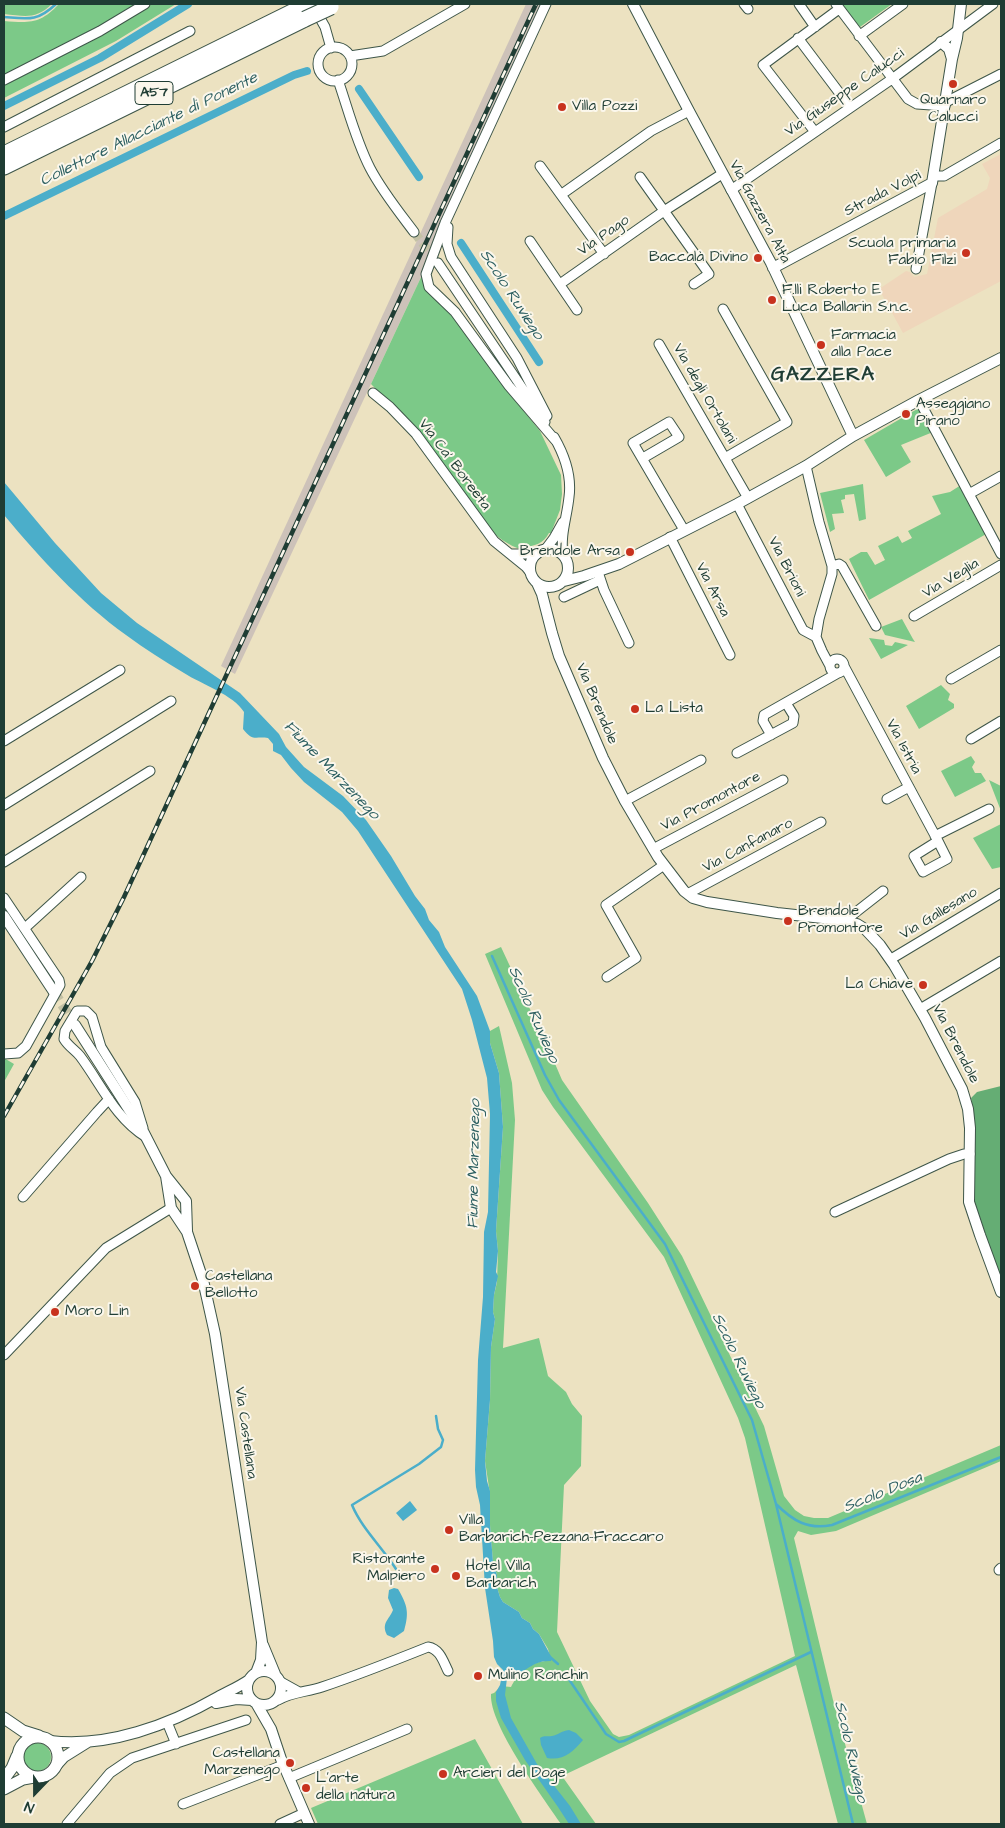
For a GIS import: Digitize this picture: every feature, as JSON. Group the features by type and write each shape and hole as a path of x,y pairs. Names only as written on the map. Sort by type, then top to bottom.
{"highway":[{"name":"A57","path":"4,154 304,10 334,5"},
{"name":"A57","path":"4,168 304,10"}],"main road":[{"path":"4,1789 23,1779 44,1776 56,1767 58,1753 46,1739 23,1731 5,1719"},
{"path":"5,1719 16,1735 22,1770 34,1777"},
{"path":"4,1779 27,1740 46,1739"}],"street":[{"path":"4,80 100,31 145,4"},
{"path":"313,4 326,27 331,48"},
{"path":"350,56 383,51 465,4"},
{"path":"546,4 442,230 438,246 426,274 428,288 455,312 509,386 556,440"},
{"name":"Via Gazzera Alta","path":"634,4 688,111 773,268 853,436"},
{"path":"798,4 815,27"},
{"path":"859,36 903,4"},
{"name":"Via Giuseppe Calucci","path":"731,190 892,79 993,4"},
{"path":"961,5 965,13 974,18"},
{"path":"933,179 961,5"},
{"path":"815,132 763,64 815,27 837,6 892,79 912,102 946,104 1001,74"},
{"path":"4,127 190,31"},
{"path":"798,38 850,107"},
{"path":"941,42 949,49 952,59"},
{"path":"331,48 342,49 350,56 351,70 345,78 338,80 330,80 324,76 318,65 321,55 325,50 331,48"},
{"path":"338,80 371,169 414,232"},
{"path":"562,194 651,132 688,111"},
{"name":"Strada Volpi","path":"773,268 933,179 944,176 1001,143"},
{"path":"540,166 604,254"},
{"name":"Via Pago","path":"560,284 664,211 722,174"},
{"path":"640,177 709,274 694,284"},
{"name":"Strada Volpi","path":"916,269 933,179"},
{"path":"449,217 447,244 451,257 521,364 547,416 566,461 569,476 569,498 564,520 567,576 560,583"},
{"path":"530,241 577,310"},
{"path":"438,263 556,440"},
{"name":"Via degli Ortolani","path":"723,310 787,422 725,458"},
{"name":"Via degli Ortolani","path":"659,344 748,498"},
{"path":"564,598 597,575 737,504 806,466 853,436 1001,358"},
{"name":"Via Ca' Boreeta","path":"373,393 390,407 416,434 494,541 530,572"},
{"path":"919,400 1001,554"},
{"path":"643,458 679,437 669,422 633,443 684,530"},
{"path":"806,466 819,522 832,566 832,574 819,619 816,637"},
{"path":"969,494 1001,476"},
{"name":"Via Brioni","path":"737,504 803,630 816,637"},
{"path":"564,520 554,538 532,559 530,572 536,583 546,587 597,575"},
{"name":"Via Arsa","path":"670,537 730,655"},
{"path":"511,554 557,551 578,570 597,575"},
{"path":"832,566 839,564 843,566 876,626"},
{"name":"Via Veglia","path":"914,616 1001,565"},
{"path":"597,575 629,644"},
{"name":"Via Brendole","path":"536,583 542,594 559,656 603,758 653,849 689,895 699,900 719,905 849,922 861,926 869,932 891,959 962,1089 968,1109 970,1128 969,1202 1001,1292"},
{"name":"Via Brendole","path":"548,617 551,597 560,583"},
{"name":"Via Istria","path":"816,637 833,672 841,670 909,787 936,839 989,809"},
{"path":"951,679 1001,650"},
{"path":"771,735 763,721 763,716 841,670 841,660 833,660 830,666"},
{"path":"4,741 120,670"},
{"path":"4,805 171,701"},
{"path":"737,753 794,721 794,716 786,702"},
{"path":"971,739 1001,721"},
{"path":"625,801 702,760"},
{"path":"4,862 150,771"},
{"name":"Via Promontore","path":"653,849 783,780"},
{"path":"887,799 909,787"},
{"name":"Via Canfanaro","path":"689,895 691,892 821,822"},
{"path":"606,977 636,958 606,905 664,865"},
{"path":"25,928 81,877"},
{"path":"849,922 851,916 882,891"},
{"name":"Via Gallesano","path":"891,959 1001,893"},
{"path":"4,898 59,980 60,985 26,1046 18,1053 4,1054"},
{"path":"4,916 54,992"},
{"path":"920,1009 1001,960"},
{"name":"Via Castellana","path":"79,1010 86,1011 92,1017 101,1047 135,1102 146,1136 134,1129 123,1118 79,1055 64,1039 67,1028 75,1013 79,1010"},
{"name":"Via Castellana","path":"75,1025 146,1136 166,1176 185,1202 187,1232"},
{"path":"24,1197 109,1099"},
{"path":"835,1212 949,1159 970,1154"},
{"name":"Via Castellana","path":"166,1176 172,1207 187,1232 203,1280 218,1351 262,1642 260,1660 252,1677"},
{"path":"4,1355 106,1248 172,1207 176,1197 185,1202"},
{"name":"Via Castellana","path":"262,1642 278,1678"},
{"path":"203,1706 231,1699 254,1701 266,1705 299,1692 323,1687 373,1670 428,1647 438,1652 448,1671"},
{"path":"46,1739 90,1741 137,1731 167,1722 203,1706 252,1677 266,1671 299,1692"},
{"path":"252,1677 247,1690 270,1729 283,1765 309,1824"},
{"path":"270,1729 270,1716 281,1693 278,1678"},
{"path":"67,1824 115,1769 132,1758 246,1720"},
{"path":"167,1722 176,1744"},
{"path":"289,1778 407,1729"},
{"path":"56,1767 69,1753 90,1741"},
{"path":"183,1804 283,1765"},
{"path":"280,1824 304,1813"}],"shaded area":[{"path":"526,4 544,4 423,273 235,674 221,666"},
{"name":"Scuola primaria Fabio Filzi","path":"1001,154 1001,281 903,333 879,289 906,271 910,272 914,277 927,274 938,218 987,189 990,178 982,164"}],"green space":[{"path":"4,4 52,4 40,13 24,16 4,14"},
{"path":"59,4 176,4 116,41 4,98 4,21 34,21 52,11"},
{"path":"841,4 892,4 860,27"},
{"path":"423,273 502,381 501,383 540,431 561,475 562,494 560,510 551,533 535,545 523,547 523,550 512,546 486,526 419,433 371,384"},
{"path":"919,408 933,432 901,445 911,462 886,477 864,440"},
{"path":"863,484 866,519 859,521 854,494 845,495 845,499 841,500 844,513 832,514 835,529 830,532 820,493"},
{"path":"961,485 988,533 869,600 849,559 861,552 867,552 875,565 885,560 878,546 898,536 902,543 912,538 908,531 941,514 932,496 950,492"},
{"path":"902,619 915,642 885,635 881,627"},
{"path":"869,638 884,640 885,645 892,646 895,642 908,645 881,659"},
{"path":"941,685 950,694 948,700 954,704 954,708 919,729 906,706"},
{"path":"971,756 975,762 972,767 975,773 981,773 986,781 955,797 941,771"},
{"path":"989,780 1001,786 1001,811"},
{"path":"1001,824 1001,867 992,869 973,838"},
{"path":"501,947 562,1080 648,1203 682,1256 764,1426 784,1496 795,1510 804,1516 828,1518 1001,1445 1001,1461 836,1531 811,1535 798,1531 794,1538 833,1700 867,1824 838,1824 796,1665 562,1776 596,1824 561,1824 518,1760 499,1724 491,1694 501,1686 511,1687 522,1671 532,1665 538,1662 551,1661 548,1649 539,1634 530,1623 522,1618 519,1612 503,1602 500,1597 493,1562 490,1494 485,1461 490,1400 491,1347 495,1319 493,1312 494,1295 497,1282 498,1251 496,1231 503,1127 499,1073 490,1043 490,1031 499,1026 512,1083 515,1120 503,1348 539,1338 548,1376 566,1392 572,1404 582,1416 581,1466 564,1485 557,1632 590,1701 613,1734 619,1737 629,1735 795,1656 745,1438 738,1418 664,1257 542,1090 485,954"},
{"path":"4,1058 14,1064 4,1082"},
{"path":"1001,1086 1001,1281 982,1233 973,1198 975,1124 971,1098 977,1092"},
{"name":"Arcieri del Doge","path":"475,1739 523,1824 318,1824 311,1808"},
{"path":"37,1743 47,1747 51,1757 47,1767 37,1771 27,1767 23,1757 27,1747"}],"water":[{"path":"4,482 55,543 101,593 137,623 240,693 279,734 286,747 304,767 343,796 366,820 425,909 429,920 439,932 445,947 477,996 490,1031 490,1043 499,1073 503,1127 496,1231 498,1251 496,1272 498,1276 494,1295 493,1312 495,1319 491,1347 490,1400 485,1461 490,1491 493,1562 497,1575 496,1584 503,1602 519,1612 522,1618 530,1623 539,1634 552,1658 551,1661 538,1663 507,1678 505,1695 511,1718 537,1764 570,1806 581,1824 569,1824 525,1760 501,1718 496,1701 496,1692 500,1685 503,1670 497,1664 494,1657 485,1588 480,1505 475,1470 484,1232 488,1212 490,1114 487,1078 462,989 358,831 342,812 304,782 281,755 273,751 273,744 268,738 254,738 246,733 243,729 244,712 233,700 184,673 140,645 109,622 77,594 46,563 4,515"},
{"path":"410,1501 417,1510 403,1521 396,1513"},
{"path":"398,1589 406,1605 407,1619 404,1631 394,1638 387,1635 385,1627 393,1610 388,1598 389,1590"},
{"path":"569,1730 576,1733 583,1740 563,1757 547,1758 540,1738"}],"waterway":[{"path":"4,17 38,17 56,4"},
{"path":"4,106 100,58 188,4"},
{"name":"Collettore Allacciante di Ponente","path":"4,216 294,75 307,71"},
{"path":"359,89 419,177"},
{"name":"Scolo Ruviego","path":"461,243 539,362"},
{"name":"Scolo Ruviego","path":"492,956 545,1075 559,1100 665,1244 752,1420 776,1504 853,1824"},
{"path":"396,1569 361,1522 352,1505 419,1464 441,1447 443,1440 438,1429 436,1416"},
{"name":"Scolo Dosa","path":"776,1504 801,1523 816,1526 832,1525 1001,1457"},
{"path":"566,1675 606,1734 619,1742 811,1652"},
{"path":"550,1657 558,1664"}],"tunnel":[{"path":"414,232 436,261"},
{"path":"54,992 75,1025"}],"railway":[{"path":"4,1116 92,961 124,897 536,4"}],"place":[{"name":"Quarnaro Calucci","path":"953,84"},
{"name":"Villa Pozzi","path":"562,107"},
{"name":"Scuola primaria Fabio Filzi","path":"966,253"},
{"name":"Baccalà Divino","path":"758,258"},
{"name":"F.lli Roberto E Luca Ballarin S.n.c.","path":"772,300"},
{"name":"Farmacia alla Pace","path":"821,345"},
{"name":"Asseggiano Pirano","path":"906,414"},
{"name":"Brendole Arsa","path":"630,552"},
{"name":"La Lista","path":"635,709"},
{"name":"Brendole Promontore","path":"788,921"},
{"name":"La Chiave","path":"923,985"},
{"name":"Castellana Bellotto","path":"195,1286"},
{"name":"Moro Lin","path":"55,1312"},
{"name":"Villa Barbarich-Pezzana-Fraccaro","path":"449,1530"},
{"name":"Ristorante Malpiero","path":"435,1569"},
{"name":"Hotel Villa Barbarich","path":"456,1576"},
{"name":"Mulino Ronchin","path":"478,1676"},
{"name":"Castellana Marzenego","path":"290,1763"},
{"name":"Arcieri del Doge","path":"443,1774"},
{"name":"L'arte della natura","path":"306,1788"}],"district":[{"name":"GAZZERA","path":"823,376"}],"water label":[{"name":"Fiume Marzenego","path":"331,771"},
{"name":"Fiume Marzenego","path":"475,1164"}]}
